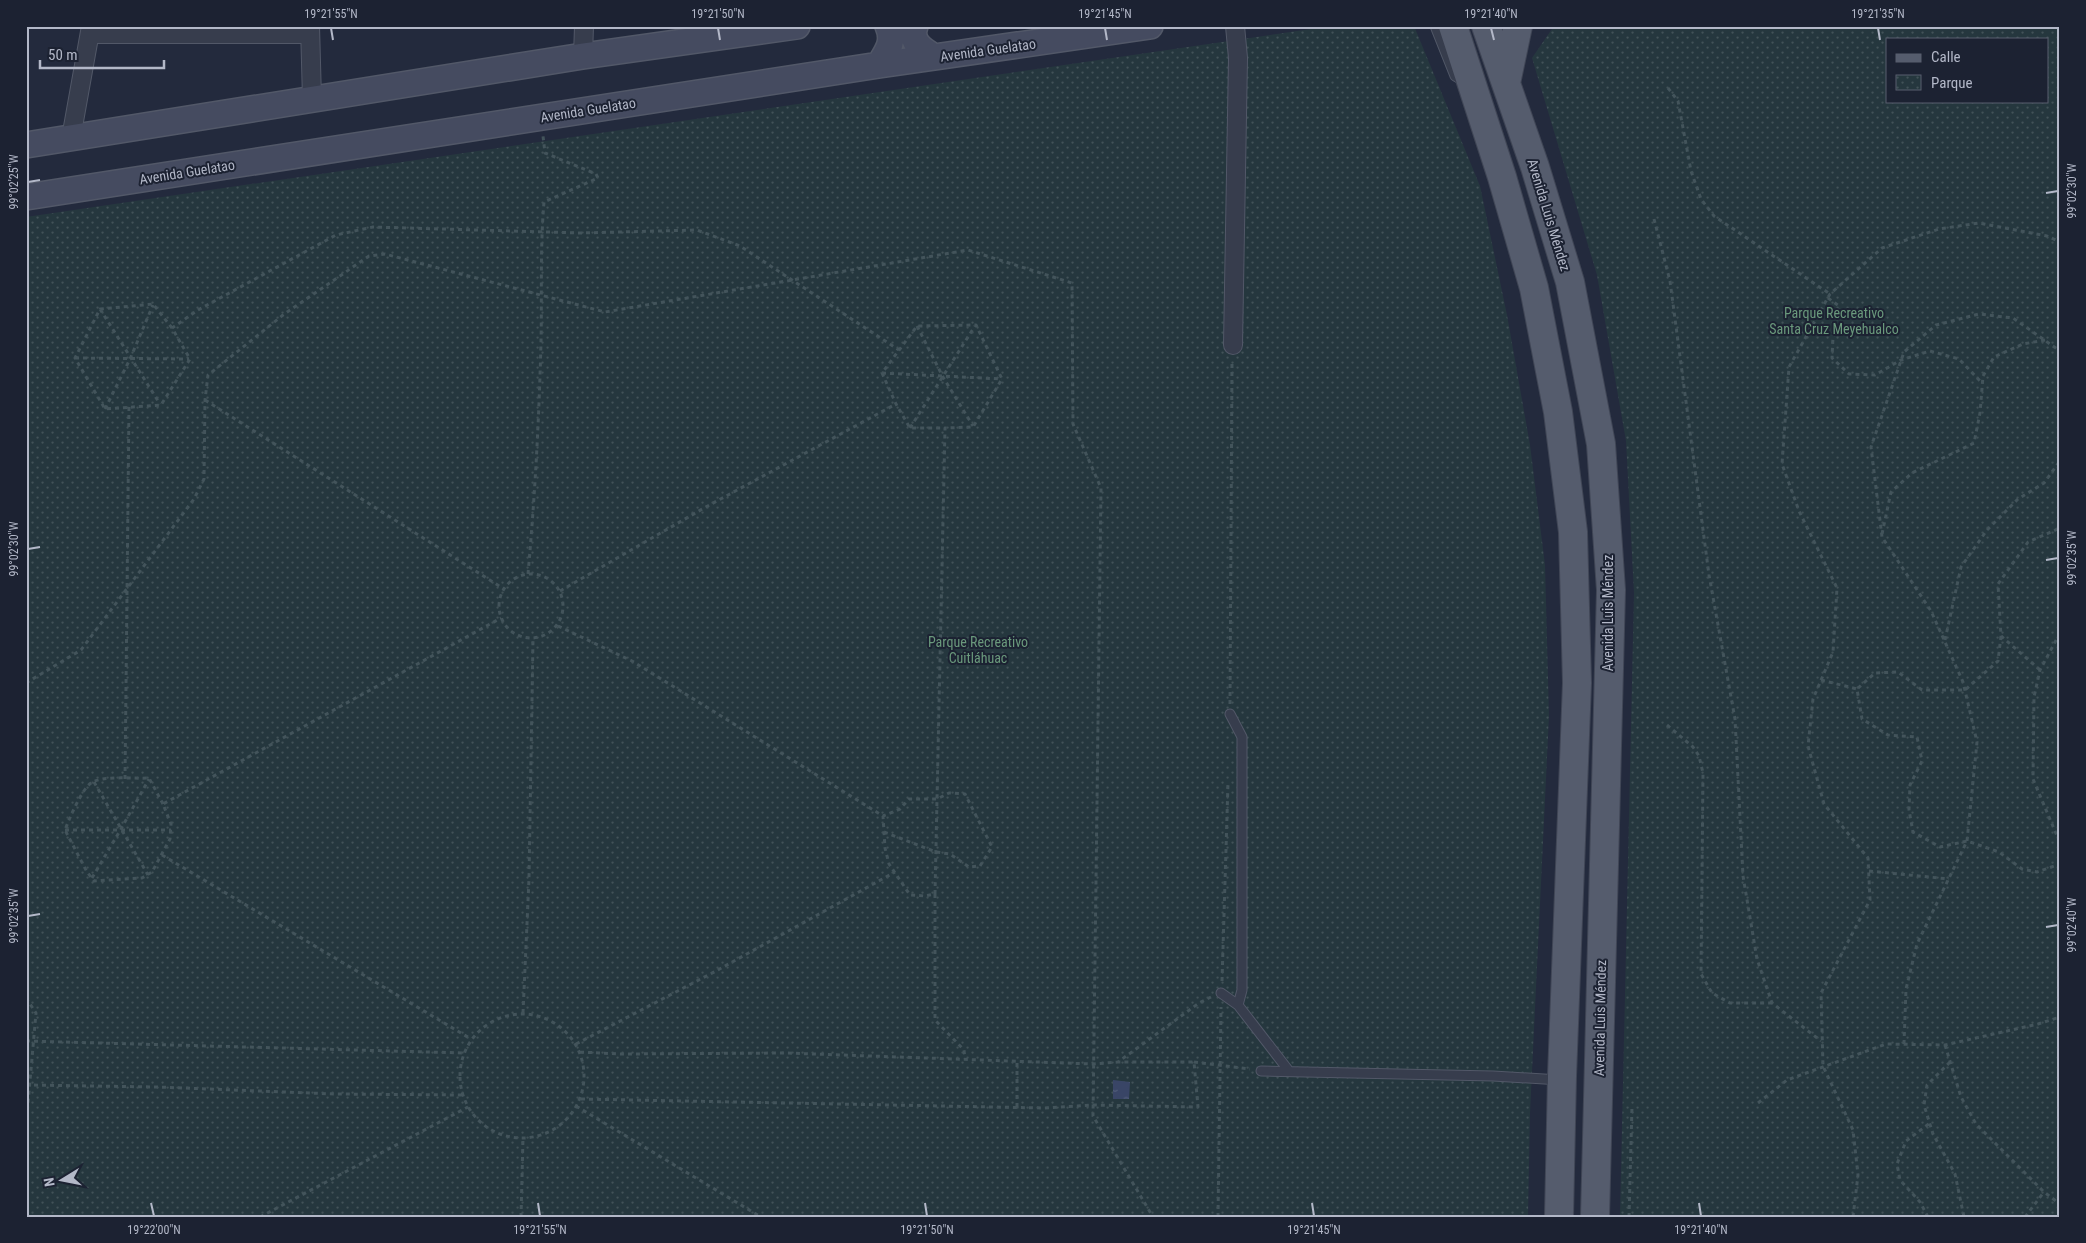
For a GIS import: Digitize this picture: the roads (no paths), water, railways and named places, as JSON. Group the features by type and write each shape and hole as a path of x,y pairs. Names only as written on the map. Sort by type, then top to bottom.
{"main road":[{"path":"26,145 583,56 793,26"},
{"path":"879,65 891,46 892,35 888,26"},
{"path":"916,26 913,32 915,41 921,49 934,57"},
{"name":"Avenida Guelatao","path":"26,197 879,65 1150,26"},
{"path":"1453,26 1502,177 1534,288 1558,412 1573,532 1577,683 1562,1080 1559,1217"},
{"name":"Avenida Luis Méndez","path":"1486,26 1535,167 1570,282 1601,444 1611,590 1595,1217"},
{"path":"1506,83 1518,26"},
{"path":"1567,942 1602,945"},
{"path":"1564,1030 1600,1033"}],"street":[{"path":"583,56 584,26"},
{"path":"1232,345 1238,58 1235,26"},
{"path":"71,138 90,30 310,30 312,99"}],"lane":[{"path":"1434,26 1455,76 1472,84"},
{"path":"1230,714 1242,737 1242,990 1238,1005"},
{"path":"1221,993 1238,1005 1289,1071"},
{"path":"1261,1071 1493,1076 1562,1080"}],"water":[{"path":"1113,1080 1130,1082 1129,1099 1113,1099"}],"park label":[{"name":"Parque Recreativo Santa Cruz Meyehualco","path":"1834,322"},
{"name":"Parque Recreativo Cuitláhuac","path":"978,650"}]}
